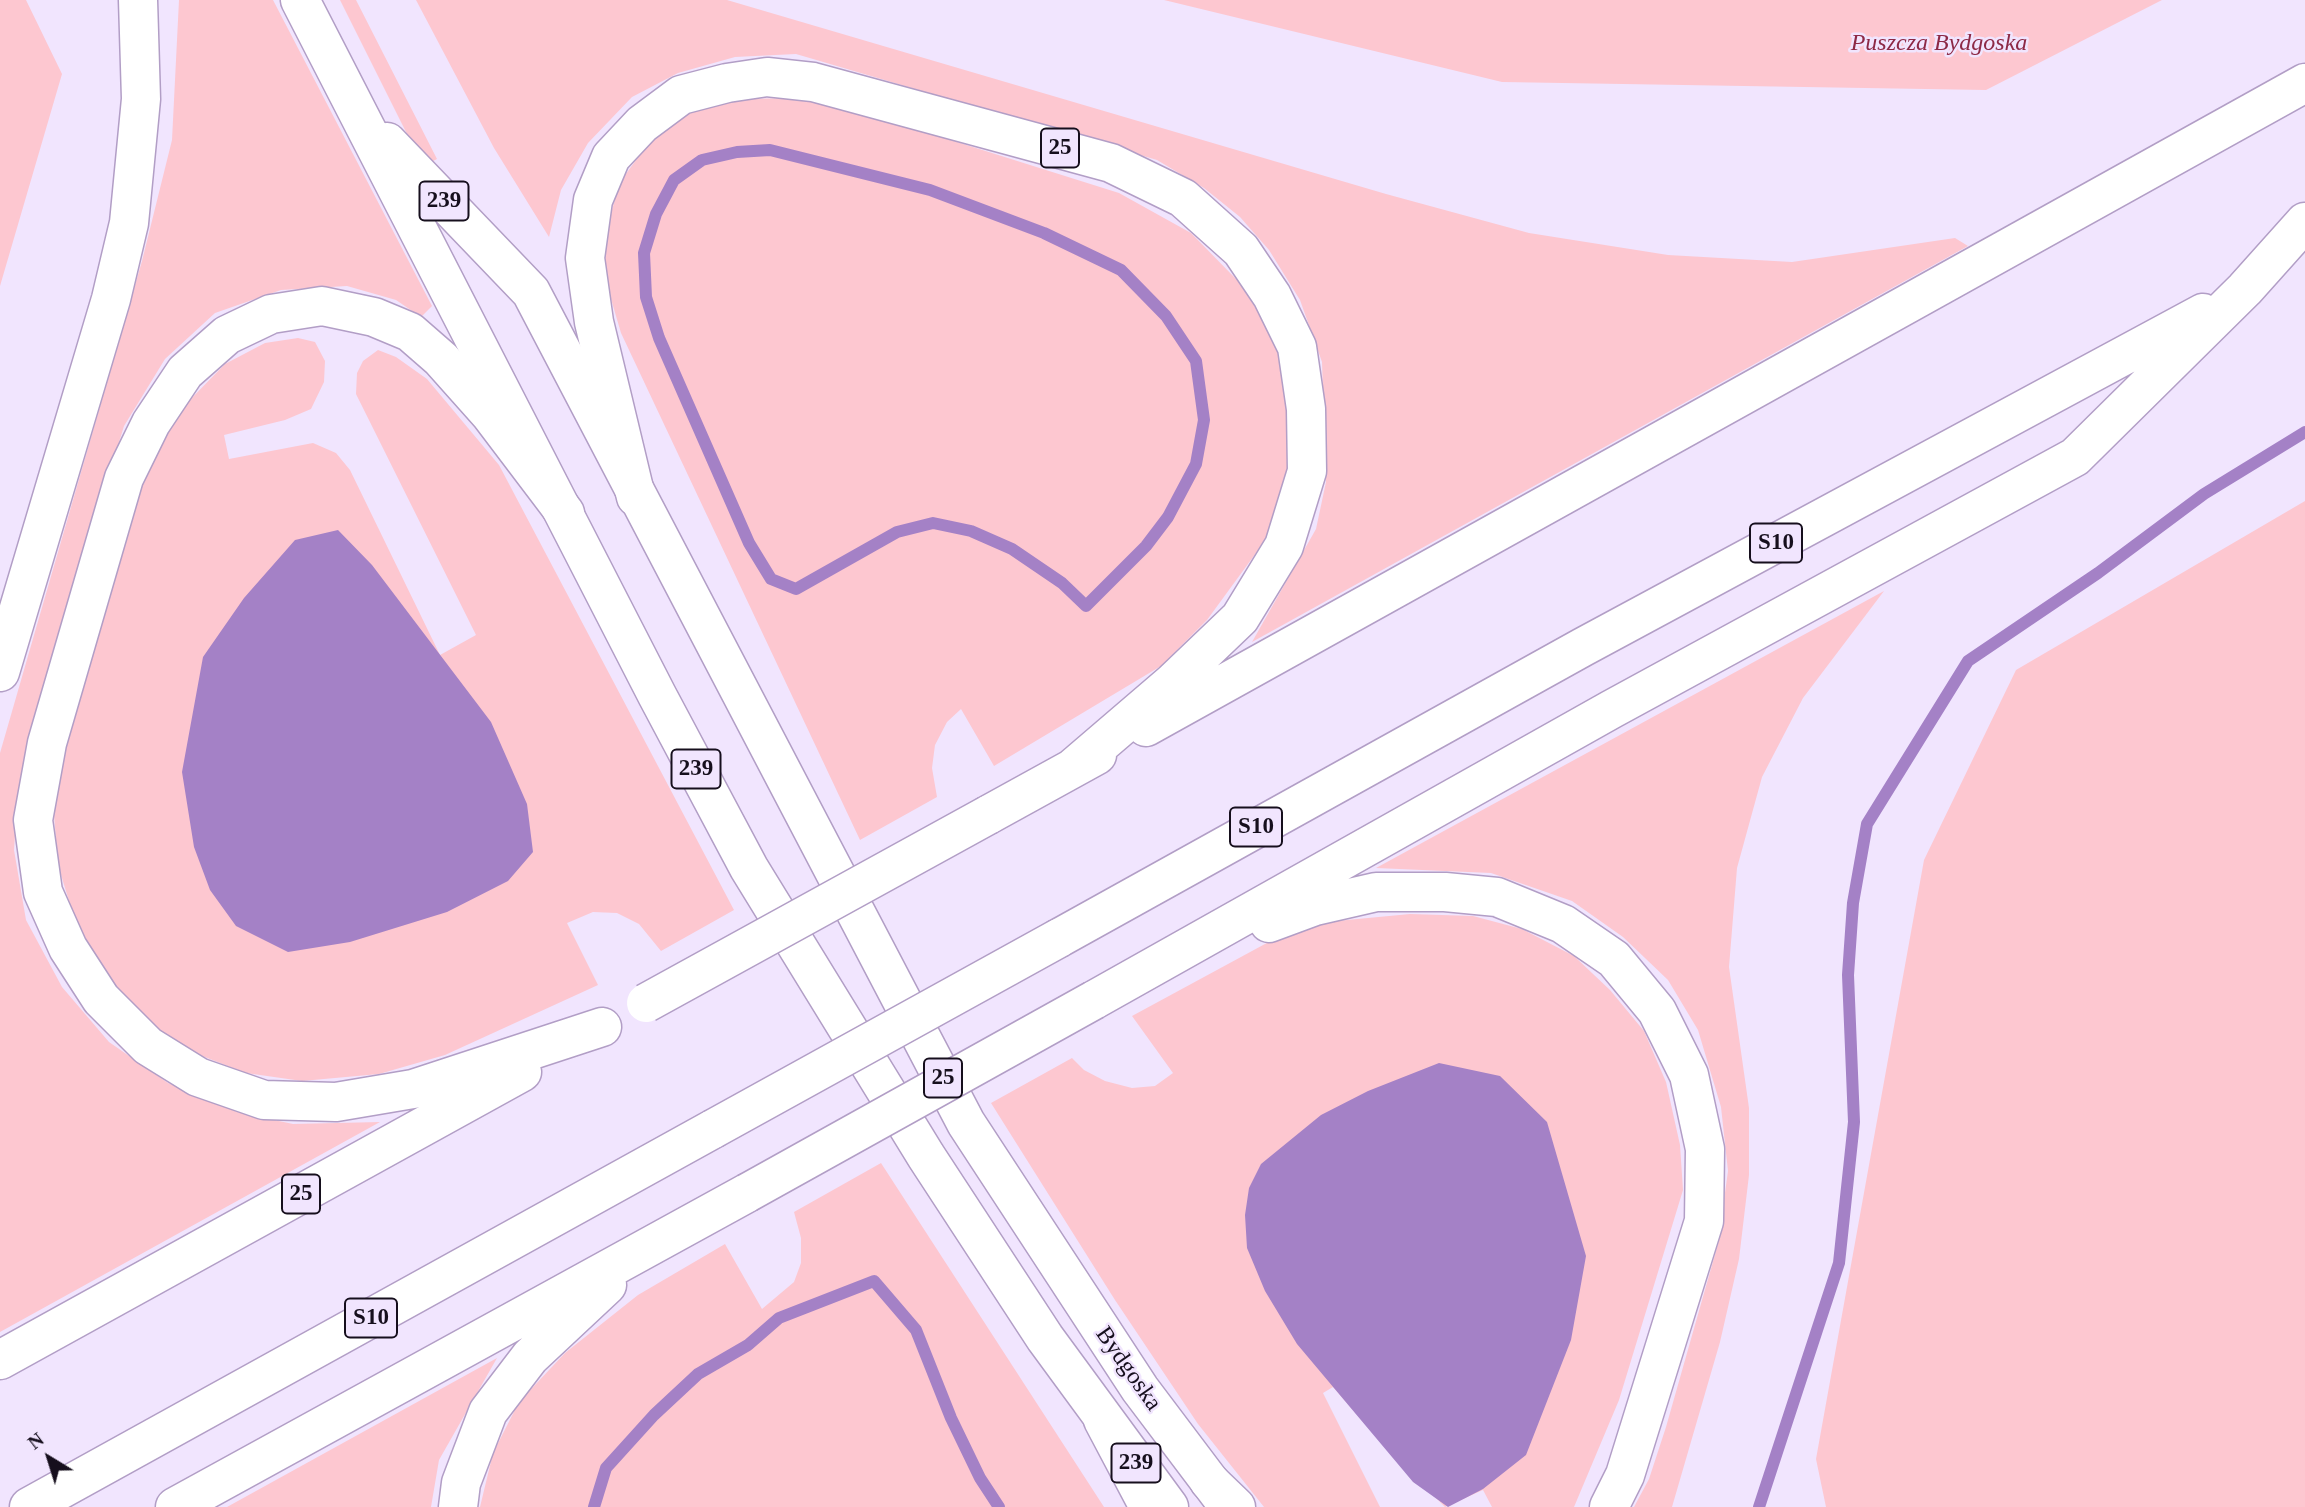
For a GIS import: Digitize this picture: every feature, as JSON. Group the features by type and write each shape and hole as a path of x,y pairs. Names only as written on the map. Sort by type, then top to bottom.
{"main road":[{"path":"0,672 111,299 129,223 141,99 138,0"},
{"name":"239","path":"300,0 565,513"},
{"name":"25","path":"0,1360 1074,767 1172,683 1240,618 1284,546 1307,471 1306,409 1297,347 1272,296 1241,250 1183,198 1111,163 917,107 813,82 767,78 727,83 681,95 642,124 611,157 593,200 584,258 594,322 636,497"},
{"path":"1074,767 2305,83"},
{"name":"239","path":"357,110 531,292 636,497"},
{"name":"S10","path":"29,1507 1571,653 2245,289 2305,222"},
{"path":"175,1507 1163,963 1612,709 2075,457 2245,289"},
{"path":"565,513 490,414 441,359 410,332 374,317 322,306 271,314 227,335 185,372 151,423 124,478 47,743 33,820 43,892 68,948 101,999 148,1046 198,1077 264,1100 336,1102 413,1089 602,1027"},
{"name":"Bydgoska","path":"636,497 966,1123 1140,1390 1225,1498"},
{"name":"Bydgoska","path":"565,513 750,868 926,1156 1045,1338 1169,1507"},
{"path":"1163,963 1315,906 1376,892 1445,891 1497,897 1563,924 1614,959 1657,1011 1689,1075 1705,1149 1704,1221 1625,1475 1609,1507"},
{"path":"458,1507 461,1483 488,1412 530,1357 592,1298 657,1243"},
{"path":"1103,1420 1149,1507"}],"green space":[{"path":"0,0 26,0 62,74 0,286"},
{"path":"179,0 273,0 432,306 421,317 396,300 347,286 281,290 215,313 165,359 124,426 36,712 18,794 14,850 26,920 62,987 109,1042 168,1083 237,1112 293,1124 380,1122 0,1332 0,753 142,261 172,140"},
{"path":"340,0 356,0 437,159 423,166"},
{"path":"416,0 727,0 1386,194 1529,233 1668,255 1792,262 1955,238 1968,246 1252,642 1316,529 1326,482 1322,362 1300,300 1269,250 1240,217 1204,188 1157,160 796,54 735,57 678,73 632,97 588,143 561,190 549,237 494,148"},
{"name":"Puszcza Bydgoska","path":"1164,0 2162,0 1986,90 1502,82"},
{"path":"798,98 868,114 1119,193 1191,233 1237,280 1271,331 1287,379 1294,453 1283,510 1256,553 1207,620 1161,666 994,766 961,709 947,722 935,745 932,768 937,797 860,840 621,333 604,275 605,234 620,182 652,138 694,108 740,99"},
{"path":"298,338 315,342 325,361 324,382 311,409 285,420 224,435 229,459 313,443 336,453 350,470 440,655 476,635 356,394 357,373 363,361 378,350 396,357 427,379 499,465 734,910 661,951 639,924 617,913 593,912 567,923 598,985 445,1055 379,1074 302,1081 246,1073 197,1054 151,1025 107,980 77,927 58,865 54,815 57,763 143,471 181,409 225,364 265,343"},
{"path":"2305,501 2305,1507 1826,1507 1816,1459 1924,860 2016,670"},
{"path":"1884,591 1803,698 1762,777 1737,868 1729,967 1749,1108 1749,1175 1739,1259 1720,1342 1672,1507 1634,1507 1649,1479 1666,1427 1718,1244 1728,1171 1721,1107 1698,1030 1668,980 1623,937 1572,901 1491,873 1376,868"},
{"path":"1410,914 1473,916 1522,929 1574,956 1610,990 1644,1031 1666,1082 1680,1145 1683,1190 1619,1400 1574,1507 1492,1507 1483,1490 1445,1507 1384,1446 1333,1387 1323,1393 1380,1507 1264,1507 1198,1424 1115,1300 991,1103 1072,1058 1084,1070 1105,1081 1132,1088 1155,1086 1173,1073 1132,1016 1276,938 1326,922"},
{"path":"881,1163 1104,1507 480,1507 493,1453 519,1402 565,1353 638,1295 725,1244 762,1309 794,1282 801,1263 801,1238 794,1212"},
{"path":"497,1358 439,1460 431,1507 227,1507"}],"shaded area":[{"path":"338,530 372,565 491,722 527,804 533,852 508,881 447,912 350,942 288,952 236,926 210,890 194,847 182,772 203,657 244,598 295,540"},
{"path":"1439,1063 1500,1076 1547,1122 1586,1256 1571,1340 1526,1455 1483,1489 1448,1507 1413,1482 1297,1344 1265,1291 1247,1248 1245,1215 1249,1188 1261,1164 1321,1115 1368,1091"}],"waterway":[{"path":"770,150 930,190 1044,233 1121,270 1166,316 1196,361 1204,420 1196,464 1168,517 1146,546 1086,606 1062,583 1012,549 971,531 933,523 897,532 796,589 771,579 749,543 659,338 646,297 644,253 656,214 674,180 702,160 737,152 770,150"},
{"path":"1759,1507 1839,1263 1854,1122 1848,975 1853,903 1867,824 1968,661 2098,573 2204,494 2305,432"},
{"path":"594,1507 606,1468 654,1415 698,1374 748,1345 779,1318 874,1281 916,1330 951,1418 980,1478 999,1507"}]}
